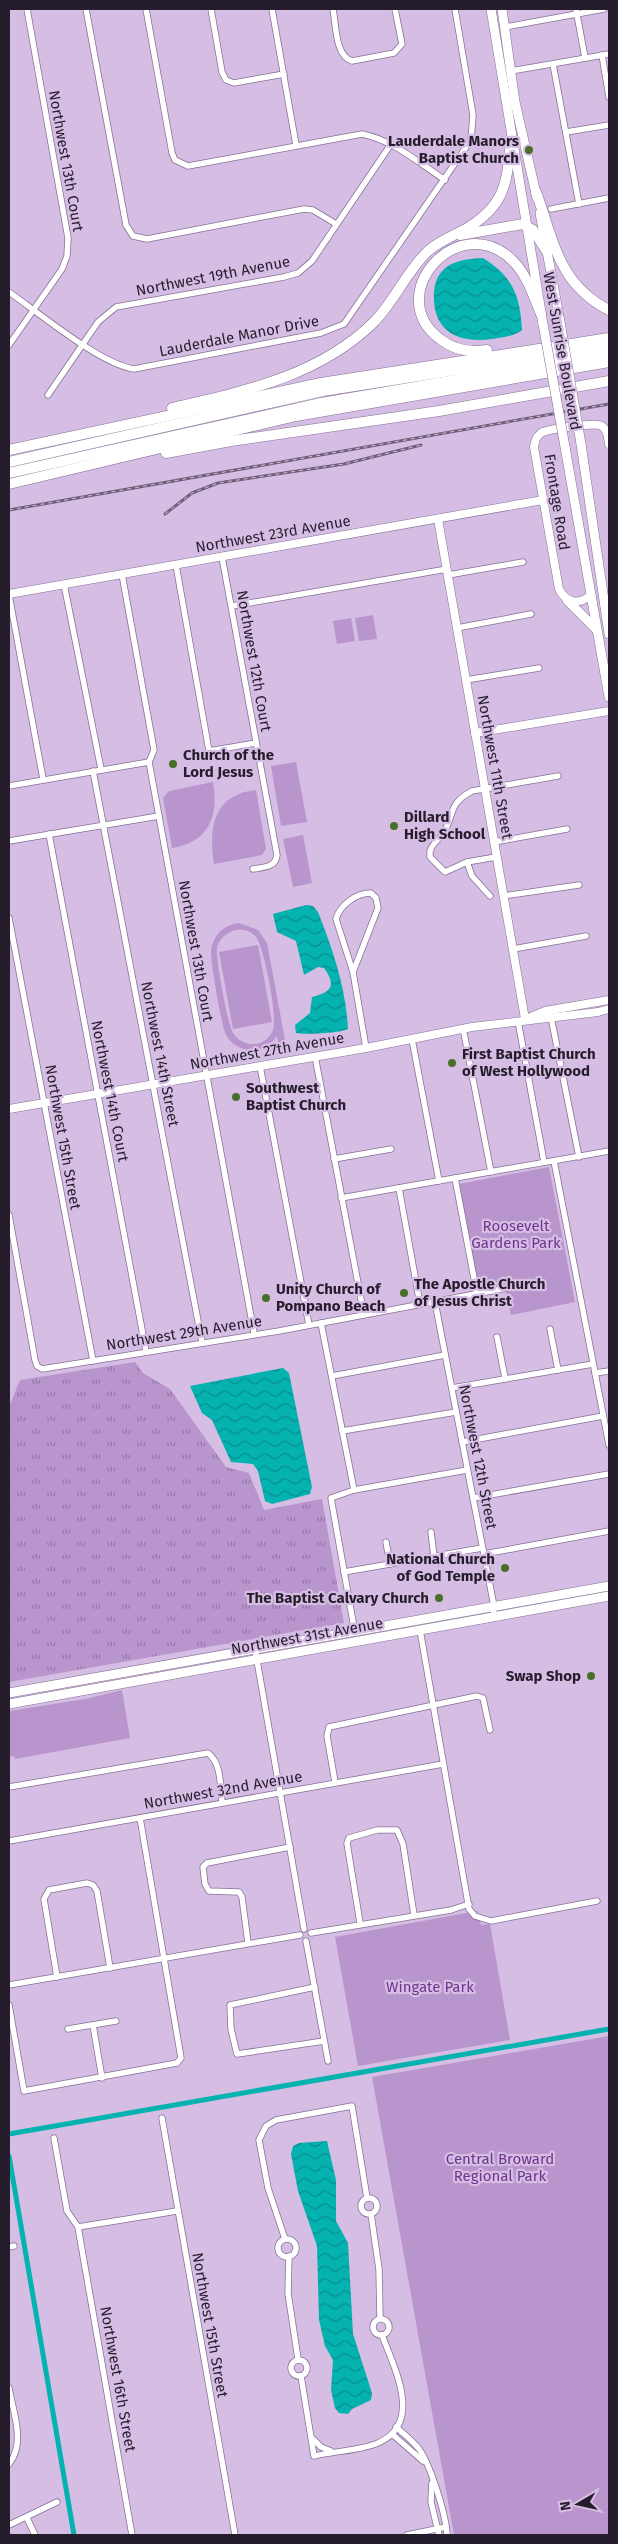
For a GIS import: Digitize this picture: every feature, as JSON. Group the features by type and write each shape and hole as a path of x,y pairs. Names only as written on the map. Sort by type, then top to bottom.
{"highway":[{"path":"100,431 148,414 280,379 324,361 350,343 370,326 388,305 425,255 449,238 479,221 500,198 507,178 511,138"},
{"path":"536,192 553,248 561,264 584,292 609,310"},
{"path":"449,238 514,224 526,225 536,234 546,250"},
{"path":"542,319 520,269 504,254 490,247 467,245 448,251 432,265 422,283 420,307 426,324 438,337 457,348 476,352 534,344 575,343"},
{"path":"9,450 339,380 609,338"},
{"path":"9,462 314,393 609,346"},
{"path":"9,472 321,403 609,354"},
{"path":"9,484 296,416 609,362"},
{"path":"68,470 111,466 223,443 402,417 609,381"}],"main road":[{"name":"West Sunrise Boulevard","path":"491,9 554,390 609,698"},
{"name":"West Sunrise Boulevard","path":"502,9 515,102 536,192 572,388 606,596 609,634"},
{"path":"566,600 598,631"},
{"name":"Northwest 31st Avenue","path":"9,1693 609,1586"},
{"name":"Northwest 31st Avenue","path":"9,1704 609,1596"},
{"path":"420,1630 436,1617"}],"street":[{"name":"Northwest 13th Court","path":"27,9 68,238 67,256 62,269 35,310"},
{"path":"86,9 126,225 133,236 147,239 304,209 313,210 336,224"},
{"path":"146,9 172,152 178,163 188,166 362,134 377,137 390,144 445,180"},
{"path":"210,9 222,72 226,80 234,83 284,74"},
{"path":"272,9 296,145"},
{"path":"333,9 341,54 346,59 352,61 394,53 399,50 402,44 395,9"},
{"name":"Lauderdale Manor Drive","path":"35,310 83,344 122,367 134,368 334,330 344,324 472,140 473,115 455,9"},
{"path":"505,27 576,11 604,9"},
{"path":"576,11 585,58"},
{"path":"511,71 609,54"},
{"path":"602,55 609,97"},
{"path":"552,64 579,204"},
{"path":"566,132 609,125"},
{"name":"Northwest 19th Avenue","path":"48,395 98,322 116,307 298,273 312,261 390,144"},
{"path":"551,209 609,198"},
{"path":"9,292 35,310 9,345"},
{"name":"Frontage Road","path":"566,600 558,585 534,447 538,435 543,432 598,424 607,432 609,444"},
{"name":"Northwest 23rd Avenue","path":"9,594 543,500"},
{"name":"Northwest 11th Street","path":"438,519 513,949 544,1162"},
{"name":"Northwest 12th Court","path":"222,558 277,855 276,862 272,866 253,869"},
{"path":"232,606 523,562"},
{"path":"176,564 209,751 256,743"},
{"name":"Northwest 13th Court","path":"122,574 154,750 149,762 158,816 254,1333"},
{"path":"64,584 101,769"},
{"path":"9,594 43,779"},
{"path":"566,600 581,602 591,595"},
{"path":"457,628 531,614"},
{"path":"466,680 540,668"},
{"path":"475,733 609,711"},
{"path":"9,786 149,762"},
{"name":"Northwest 14th Street","path":"93,771 202,1342"},
{"path":"496,857 467,862 445,872 430,856 430,850 445,830 451,811 457,802 472,791 558,776"},
{"path":"9,841 158,816"},
{"path":"494,842 567,830"},
{"name":"Northwest 14th Court","path":"49,834 146,1352"},
{"path":"467,862 472,876 490,896"},
{"path":"503,896 579,885"},
{"path":"353,972 378,908 376,898 371,893 362,893 351,900 338,912 336,919 353,972 366,1048"},
{"name":"Northwest 15th Street","path":"9,918 93,1361"},
{"path":"513,949 586,936"},
{"name":"Northwest 27th Avenue","path":"524,1019 545,1011 609,1000"},
{"name":"Northwest 27th Avenue","path":"9,1109 366,1048 463,1028 524,1019 552,1018 609,1009"},
{"path":"552,1018 579,1156"},
{"path":"463,1028 491,1172"},
{"path":"412,1039 438,1181"},
{"path":"315,1056 364,1314"},
{"path":"260,1066 309,1325"},
{"path":"334,1158 391,1149"},
{"path":"341,1198 609,1151"},
{"path":"554,1161 609,1445"},
{"path":"455,1178 477,1294"},
{"path":"399,1188 420,1304"},
{"name":"Northwest 29th Avenue","path":"9,1215 35,1360 37,1366 42,1369 321,1323 506,1288"},
{"name":"Northwest 12th Street","path":"435,1302 468,1470 494,1617"},
{"path":"321,1323 354,1490"},
{"path":"550,1329 558,1370"},
{"path":"497,1337 505,1378"},
{"path":"332,1376 445,1355"},
{"path":"452,1388 593,1364"},
{"path":"595,1373 609,1371"},
{"path":"342,1430 456,1412"},
{"path":"462,1442 603,1416"},
{"path":"357,1641 331,1498 354,1490 468,1470"},
{"path":"473,1498 609,1474"},
{"path":"344,1572 609,1531"},
{"path":"431,1532 434,1557"},
{"path":"386,1542 390,1564"},
{"path":"420,1630 432,1707 469,1909 475,1916 491,1921 597,1901"},
{"path":"9,1986 300,1935 304,1929 255,1649"},
{"path":"335,1782 327,1736 329,1727 432,1707 450,1701 477,1696 483,1698 490,1730"},
{"path":"9,1787 208,1753 215,1758 218,1768 222,1802"},
{"name":"Northwest 32nd Avenue","path":"9,1841 443,1764"},
{"path":"9,2005 11,2027 24,2091 177,2063 180,2058 140,1818"},
{"path":"360,1923 347,1843 350,1838 377,1830 397,1830 403,1844 414,1916"},
{"path":"248,1943 242,1897 239,1892 232,1890 209,1891 205,1884 204,1867 207,1862 290,1847"},
{"path":"57,1977 44,1900 45,1894 49,1890 87,1883 93,1884 97,1891 110,1968"},
{"path":"304,1929 311,1933 360,1923 452,1910 469,1904"},
{"path":"306,1940 310,1937 311,1933"},
{"path":"300,1935 306,1940 328,2061"},
{"path":"315,1987 230,2005 231,2029 237,2054 324,2041"},
{"path":"68,2029 116,2021"},
{"path":"93,2025 102,2078"},
{"path":"286,2239 268,2188 259,2140 263,2131 276,2120 352,2106 367,2198"},
{"name":"Northwest 15th Street","path":"162,2118 235,2535"},
{"path":"54,2138 66,2211 78,2228 177,2211"},
{"path":"367,2198 373,2199 377,2204 376,2210 371,2214 364,2213 361,2208 362,2202 367,2198"},
{"path":"371,2214 379,2269 380,2318"},
{"name":"Northwest 16th Street","path":"78,2228 132,2535"},
{"path":"286,2239 292,2240 296,2246 294,2253 289,2256 282,2255 279,2250 280,2243 286,2239"},
{"path":"289,2256 288,2293 298,2359"},
{"path":"380,2318 386,2320 389,2326 388,2332 382,2335 376,2333 373,2328 375,2322 380,2318"},
{"path":"301,2376 314,2456 370,2446 392,2434 402,2417 404,2396 382,2335"},
{"path":"298,2359 304,2361 308,2366 306,2372 301,2376 295,2375 291,2369 292,2363 298,2359"},
{"path":"9,2388 18,2439 15,2456 9,2464"},
{"path":"396,2427 416,2445 426,2464 445,2513 447,2535"},
{"path":"392,2434 413,2450 426,2464"},
{"path":"310,2435 321,2447 333,2452"},
{"path":"432,2483 431,2502 438,2533"},
{"path":"9,2524 27,2518 57,2502"},
{"path":"27,2518 35,2535"},
{"path":"407,2535 438,2533 446,2527"}],"green space":[{"path":"373,615 377,639 359,641 355,618"},
{"path":"351,618 355,641 337,644 333,621"},
{"path":"296,762 307,822 281,826 271,766"},
{"path":"213,782 214,806 209,826 195,840 172,848 163,798 169,791"},
{"path":"256,790 266,849 262,855 214,864 212,835 221,807 228,800 239,794"},
{"path":"303,835 312,883 293,887 283,839"},
{"path":"239,923 258,930 267,943 286,1045 279,1046 277,1036 263,1048 248,1050 237,1046 226,1035 217,994 211,951 214,940 220,932 233,924","holes":["239,930 252,933 259,943 272,998 274,1012 273,1030 266,1039 256,1044 243,1042 233,1033 228,1018 220,976 217,953 218,944 227,934"]},
{"path":"258,945 272,1022 233,1029 219,952"},
{"name":"Roosevelt Gardens Park","path":"549,1167 575,1302 511,1315 505,1286 479,1291 459,1184"},
{"path":"135,1362 143,1373 170,1389 226,1467 249,1473 264,1510 322,1499 344,1623 9,1682 9,1407 20,1380"},
{"path":"122,1690 130,1738 15,1759 14,1756 9,1757 9,1711 85,1699"},
{"name":"Wingate Park","path":"477,1911 481,1925 490,1924 510,2040 358,2066 335,1937"},
{"name":"Central Broward Regional Park","path":"609,2036 609,2535 454,2535 372,2077"}],"water":[{"path":"483,258 501,272 513,288 517,297 522,330 511,335 492,339 471,340 461,338 446,329 440,322 436,313 434,289 437,280 446,267 462,260"},
{"path":"306,905 313,906 318,912 334,955 342,984 348,1029 338,1032 296,1033 295,1025 310,1013 312,997 324,993 331,984 324,968 318,967 304,975 296,941 277,932 273,914"},
{"path":"283,1368 289,1373 312,1487 310,1494 272,1504 265,1501 258,1471 253,1464 231,1462 212,1420 202,1413 190,1386"},
{"path":"327,2141 336,2180 336,2221 348,2243 353,2334 372,2393 371,2400 352,2409 348,2414 339,2413 335,2408 331,2390 333,2360 325,2346 319,2320 317,2246 298,2191 291,2154 293,2146 299,2143"}],"waterway":[{"path":"9,2134 609,2029"},
{"path":"9,2156 74,2535"}],"railway":[{"path":"9,510 609,404"},
{"path":"165,514 192,493 218,483 344,464 421,445"}],"place":[{"name":"Lauderdale Manors Baptist Church","path":"529,150"},
{"name":"Church of the Lord Jesus","path":"173,764"},
{"name":"Dillard High School","path":"394,826"},
{"name":"First Baptist Church of West Hollywood","path":"452,1063"},
{"name":"Southwest Baptist Church","path":"236,1097"},
{"name":"The Apostle Church of Jesus Christ","path":"404,1293"},
{"name":"Unity Church of Pompano Beach","path":"266,1298"},
{"name":"National Church of God Temple","path":"505,1568"},
{"name":"The Baptist Calvary Church","path":"439,1598"},
{"name":"Swap Shop","path":"591,1676"}]}
